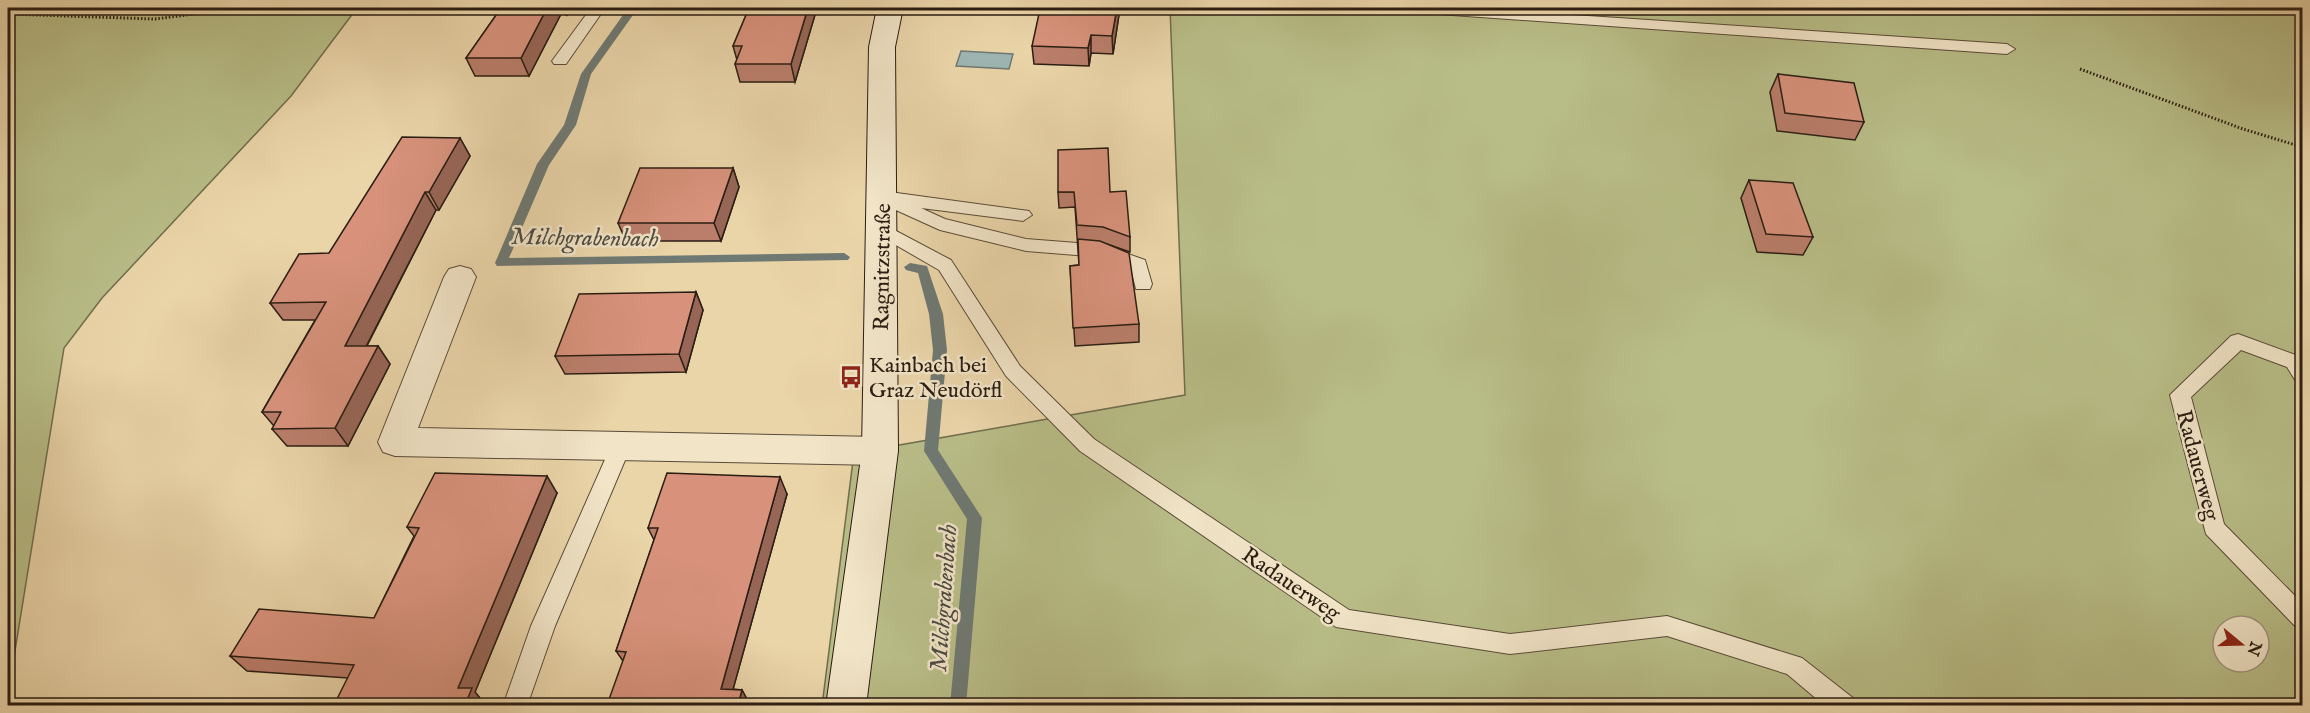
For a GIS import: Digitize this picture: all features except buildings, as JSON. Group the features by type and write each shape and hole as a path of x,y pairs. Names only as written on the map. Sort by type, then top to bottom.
{"main road":[{"name":"Ragnitzstraße","path":"846,705 880,451 882,47 890,8"},
{"path":"460,277 395,442 880,451"}],"lane":[{"path":"560,61 598,8"},
{"path":"1410,8 2007,49"},
{"path":"881,213 1023,215"},
{"path":"881,213 940,224 1026,245 1103,251 1139,266 1143,284"},
{"name":"Radauerweg","path":"881,213 945,266 1013,371 1087,445 1344,620 1510,644 1667,626 1794,666 1844,705"},
{"name":"Radauerweg","path":"2302,375 2294,362 2238,341 2180,395 2214,528 2302,618"},
{"path":"515,705 543,626 621,446"}],"path":[{"path":"8,15 111,18 206,16 242,8"},
{"path":"2080,69 2243,129 2302,147"}],"green space":[{"path":"8,8 357,8 291,96 102,298 64,348 8,694"},
{"path":"1170,8 2302,8 2302,705 822,706 854,453 1185,395"}],"water":[{"path":"961,51 1013,54 1009,69 956,66"}],"waterway":[{"name":"Milchgrabenbach","path":"633,8 586,74 570,125 543,164 501,263 844,257"},
{"name":"Milchgrabenbach","path":"910,267 923,269 936,314 940,350 931,451 975,518 958,706"}],"place":[{"name":"Kainbach bei Graz Neudörfl","path":"851,377"}]}
